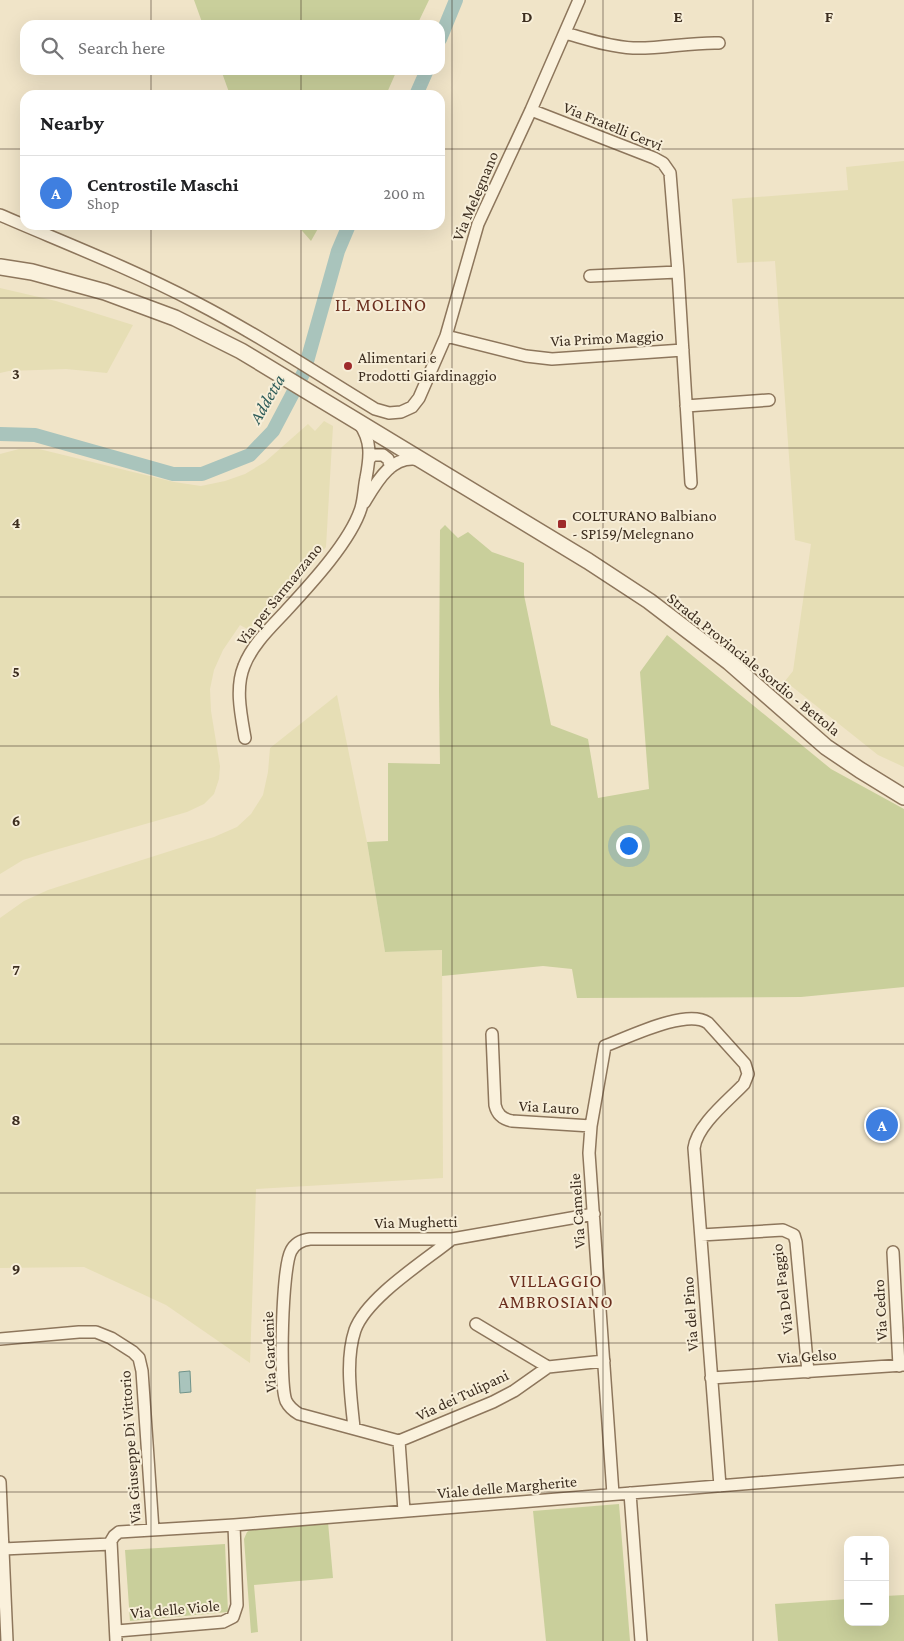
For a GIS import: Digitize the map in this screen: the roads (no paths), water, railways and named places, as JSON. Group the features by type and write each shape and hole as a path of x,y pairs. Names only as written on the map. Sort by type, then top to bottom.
{"street":[{"name":"Via Melegnano","path":"35,230 162,285 228,320 380,411 394,414 405,411 417,402 446,336 478,224 579,0"},
{"path":"565,33 628,48 696,42 719,43"},
{"name":"Via Fratelli Cervi","path":"531,110 654,158 666,166 671,176 691,483"},
{"name":"Via Melegnano","path":"0,215 20,224"},
{"name":"Strada Provinciale Sordio - Bettola","path":"0,267 67,280 141,305 206,332 265,365 588,561 655,605 729,662 826,747 904,797"},
{"path":"590,276 678,272"},
{"name":"Via Primo Maggio","path":"446,336 526,356 552,359 683,350"},
{"path":"686,406 769,400"},
{"path":"358,421 370,447 361,506"},
{"path":"382,476 374,476 369,472 368,464 374,455 383,455 388,458 391,467"},
{"path":"361,506 382,476 391,467 402,460 423,461"},
{"name":"Via per Sarmazzano","path":"245,738 239,687 242,671 247,659 267,632 319,573 349,532 361,506"},
{"name":"Strada Provinciale Sordio - Bettola","path":"883,783 904,790"},
{"name":"Via Camelie","path":"613,1494 589,1146 605,1046 676,1020 695,1018 708,1023 745,1064 748,1074 744,1084 704,1127 696,1139"},
{"name":"Via Lauro","path":"492,1034 494,1102 499,1114 505,1120 512,1122 591,1126"},
{"name":"Via del Pino","path":"696,1139 694,1152 720,1486"},
{"name":"Via Mughetti","path":"297,1243 314,1239 452,1240 594,1214"},
{"name":"Via Del Faggio","path":"701,1236 783,1230 794,1235 808,1372"},
{"path":"354,1428 351,1350 355,1331 360,1320 381,1295 452,1240"},
{"name":"Via Gardenie","path":"297,1243 289,1254 284,1286 283,1352 286,1400 290,1407 300,1414 399,1441"},
{"name":"Via Cedro","path":"893,1252 902,1366"},
{"path":"476,1324 548,1366 604,1361"},
{"name":"Via Giuseppe Di Vittorio","path":"0,1338 96,1332 111,1338 139,1358 142,1371 153,1530"},
{"name":"Via dei Tulipani","path":"399,1441 493,1402 514,1391 548,1366"},
{"name":"Via Gelso","path":"712,1378 902,1366"},
{"path":"399,1441 404,1511"},
{"name":"Viale delle Margherite","path":"3,1549 113,1540 120,1532 234,1525 904,1471"},
{"path":"0,1482 7,1641"},
{"path":"630,1493 641,1641"},
{"name":"Via delle Viole","path":"117,1636 223,1622 233,1617 237,1605 234,1525"},
{"path":"113,1540 117,1636"}],"water":[{"path":"190,1371 191,1392 180,1393 179,1372"}],"waterway":[{"name":"Addetta","path":"445,27 456,0"},
{"name":"Addetta","path":"418,90 425,75"},
{"name":"Addetta","path":"0,434 35,435 173,474 202,474 250,455 273,431 304,372 338,251 347,230"}],"place":[{"name":"Alimentari e Prodotti Giardinaggio","path":"348,366"},
{"name":"COLTURANO Balbiano - SP159/Melegnano","path":"562,524"},
{"name":"Centrostile Maschi","path":"882,1125"}],"district":[{"name":"IL MOLINO","path":"381,305"},
{"name":"VILLAGGIO AMBROSIANO","path":"556,1291"}]}
